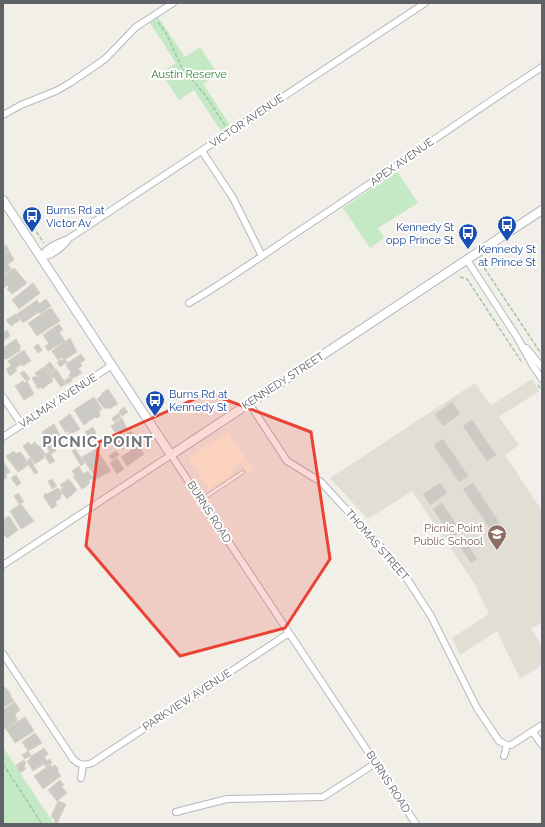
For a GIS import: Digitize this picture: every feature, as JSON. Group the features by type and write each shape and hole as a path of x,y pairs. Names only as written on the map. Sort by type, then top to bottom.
{"street":[{"path":"3,115 21,105 56,91 70,83 105,59 136,27 173,3"},
{"name":"VICTOR AVENUE","path":"41,257 48,249 68,239 425,3"},
{"name":"APEX AVENUE","path":"189,303 262,256 542,67"},
{"path":"202,151 235,202 262,256"},
{"name":"BURNS ROAD","path":"3,200 416,824"},
{"name":"KENNEDY STREET","path":"3,566 542,210"},
{"path":"467,260 517,337 542,379"},
{"path":"517,337 542,367"},
{"name":"VALMAY AVENUE","path":"3,437 112,365"},
{"path":"3,397 22,425"},
{"name":"THOMAS STREET","path":"249,403 288,461 321,482 400,568 431,616 477,708 496,738 507,745"},
{"name":"PARKVIEW AVENUE","path":"83,765 92,763 289,633"},
{"path":"3,654 73,759 79,764 83,765 81,778"},
{"path":"504,756 507,745 515,743 542,725"},
{"path":"533,732 542,745"},
{"path":"176,812 227,798 322,797 376,763"}],"lane":[{"path":"202,500 243,472"}],"path":[{"path":"159,23 166,33 182,68 206,96 224,125"},
{"path":"23,212 46,246"},
{"path":"481,262 542,355"},
{"path":"460,277 467,279 523,363"},
{"path":"535,380 542,391"},
{"path":"3,764 42,824"}],"highlighted area":[{"path":"208,393 311,432 330,559 285,628 180,656 86,546 99,442"}],"shaded area":[{"name":"Picnic Point Public School","path":"532,379 539,391 499,417 519,445 505,455 542,511 542,622 531,629 542,646 542,665 520,679 497,631 460,655 452,638 489,614 474,583 412,491 368,519 330,478 475,383 491,405"},
{"path":"228,432 254,470 249,474 240,463 235,467 231,476 209,490 188,458"}],"green space":[{"name":"Austin Reserve","path":"158,17 185,57 200,47 218,74 203,84 230,125 221,131 194,90 179,100 161,73 176,63 150,23"},
{"path":"397,171 418,203 378,228 384,238 370,248 343,208"},
{"path":"3,747 54,824 3,824"}],"building":[{"path":"6,245 9,250 3,254 3,247"},
{"path":"9,251 14,260 8,264 11,269 3,275 3,255"},
{"path":"14,268 27,283 12,294 7,289 9,287 7,285 3,289 3,276"},
{"path":"33,283 40,293 19,309 12,300"},
{"path":"46,299 51,306 23,323 17,314 37,300 39,304"},
{"path":"51,308 60,321 37,336 28,323"},
{"path":"16,314 20,320 11,326 6,320"},
{"path":"59,324 63,330 59,332 65,341 48,351 45,346 49,344 43,335"},
{"path":"7,330 10,336 3,341 3,333"},
{"path":"70,338 77,352 64,360 62,357 58,360 52,351"},
{"path":"16,339 21,347 19,348 21,350 4,360 3,348"},
{"path":"38,344 42,350 38,353 34,347"},
{"path":"24,350 31,361 23,366 22,364 15,368 17,371 10,376 6,369 11,366 8,361"},
{"path":"81,354 85,360 80,363 82,366 78,368 82,373 71,379 69,375 71,372 66,364"},
{"path":"63,359 67,362 60,367 57,362"},
{"path":"50,362 55,369 51,372 46,365"},
{"path":"46,365 54,377 51,379 44,367"},
{"path":"44,367 53,381 42,389 41,387 38,389 32,378 35,376 37,378 38,377 35,373"},
{"path":"56,369 66,384 61,387 51,373"},
{"path":"24,371 30,379 26,381 20,373"},
{"path":"70,377 72,381 67,384 65,380"},
{"path":"23,381 25,383 27,381 34,394 24,400 15,386"},
{"path":"108,389 118,404 106,409 97,399"},
{"path":"94,397 102,409 99,411 100,416 97,418 95,417 84,425 74,410"},
{"path":"452,402 460,414 443,426 435,414"},
{"path":"124,407 128,412 122,416 119,411"},
{"path":"119,413 121,417 114,422 112,418"},
{"path":"70,414 80,429 69,434 68,431 66,433 59,422"},
{"path":"122,418 127,429 117,436 111,426"},
{"path":"472,420 496,455 487,461 463,426"},
{"path":"54,424 61,437 49,444 48,442 45,443 41,438 44,436 42,432"},
{"path":"93,427 96,433 89,438 85,432"},
{"path":"131,431 137,440 123,449 120,445 116,448 112,443"},
{"path":"68,434 75,444 70,446 63,437"},
{"path":"110,437 113,441 107,445 104,441"},
{"path":"443,439 468,476 459,482 434,445"},
{"path":"28,442 31,445 35,442 39,447 40,446 45,454 43,455 44,458 35,464 23,446"},
{"path":"51,443 56,451 51,454 46,446"},
{"path":"136,446 139,446 144,454 127,466 121,457"},
{"path":"75,449 85,463 81,466 72,451"},
{"path":"96,449 111,471 96,479 82,457"},
{"path":"14,451 16,454 20,452 27,461 25,462 27,466 18,472 6,456"},
{"path":"116,451 119,455 112,460 109,456"},
{"path":"49,452 55,461 50,464 44,455"},
{"path":"30,458 34,465 31,468 25,462"},
{"path":"117,458 124,469 117,474 110,463"},
{"path":"3,461 10,472 5,475 7,477 3,480"},
{"path":"34,466 38,472 35,474 31,468"},
{"path":"79,466 83,474 88,471 93,478 88,481 90,483 87,486 82,489 73,476 75,475 72,471"},
{"path":"16,475 21,483 17,486 11,478"},
{"path":"52,479 57,486 52,489 48,481"},
{"path":"69,479 77,490 67,499 60,490 63,488 60,485"},
{"path":"440,483 447,493 430,505 423,494"},
{"path":"473,483 502,527 493,533 463,489"},
{"path":"58,488 62,494 60,496 61,498 55,502 57,505 52,509 43,496 46,493 47,494"},
{"path":"18,493 24,502 19,504 14,496"},
{"path":"442,503 461,531 452,537 433,509"},
{"path":"21,504 34,521 21,529 10,511"},
{"path":"9,516 18,530 7,538 3,534 3,522 6,524 3,520"},
{"path":"463,538 477,559 471,563 457,541"},
{"path":"5,687 11,694 10,695 14,701 3,708 3,689"},
{"path":"15,702 20,710 15,714 17,721 3,730 3,710"},
{"path":"25,717 34,731 15,743 6,729"},
{"path":"35,733 42,743 28,751 22,742"},
{"path":"44,748 48,754 44,757 47,761 50,759 52,763 46,767 44,764 33,771 27,761 30,757"},
{"path":"28,751 31,755 25,759 22,755"},
{"path":"24,760 26,764 24,766 26,769 20,773 16,765"},
{"path":"50,765 52,767 55,765 57,767 59,770 57,771 61,776 43,789 34,776"},
{"path":"60,780 64,785 62,787 67,793 57,801 48,790"},
{"path":"58,801 66,804 57,824 54,822 55,819 51,817"}],"place":[{"name":"Burns Rd at Victor Av","path":"32,233"},
{"name":"Kennedy St at Prince St","path":"507,242"},
{"name":"Kennedy St opp Prince St","path":"468,250"},
{"name":"Burns Rd at Kennedy St","path":"155,417"},
{"name":"Picnic Point Public School","path":"497,551"}],"district":[{"name":"PICNIC POINT","path":"98,442"}]}
